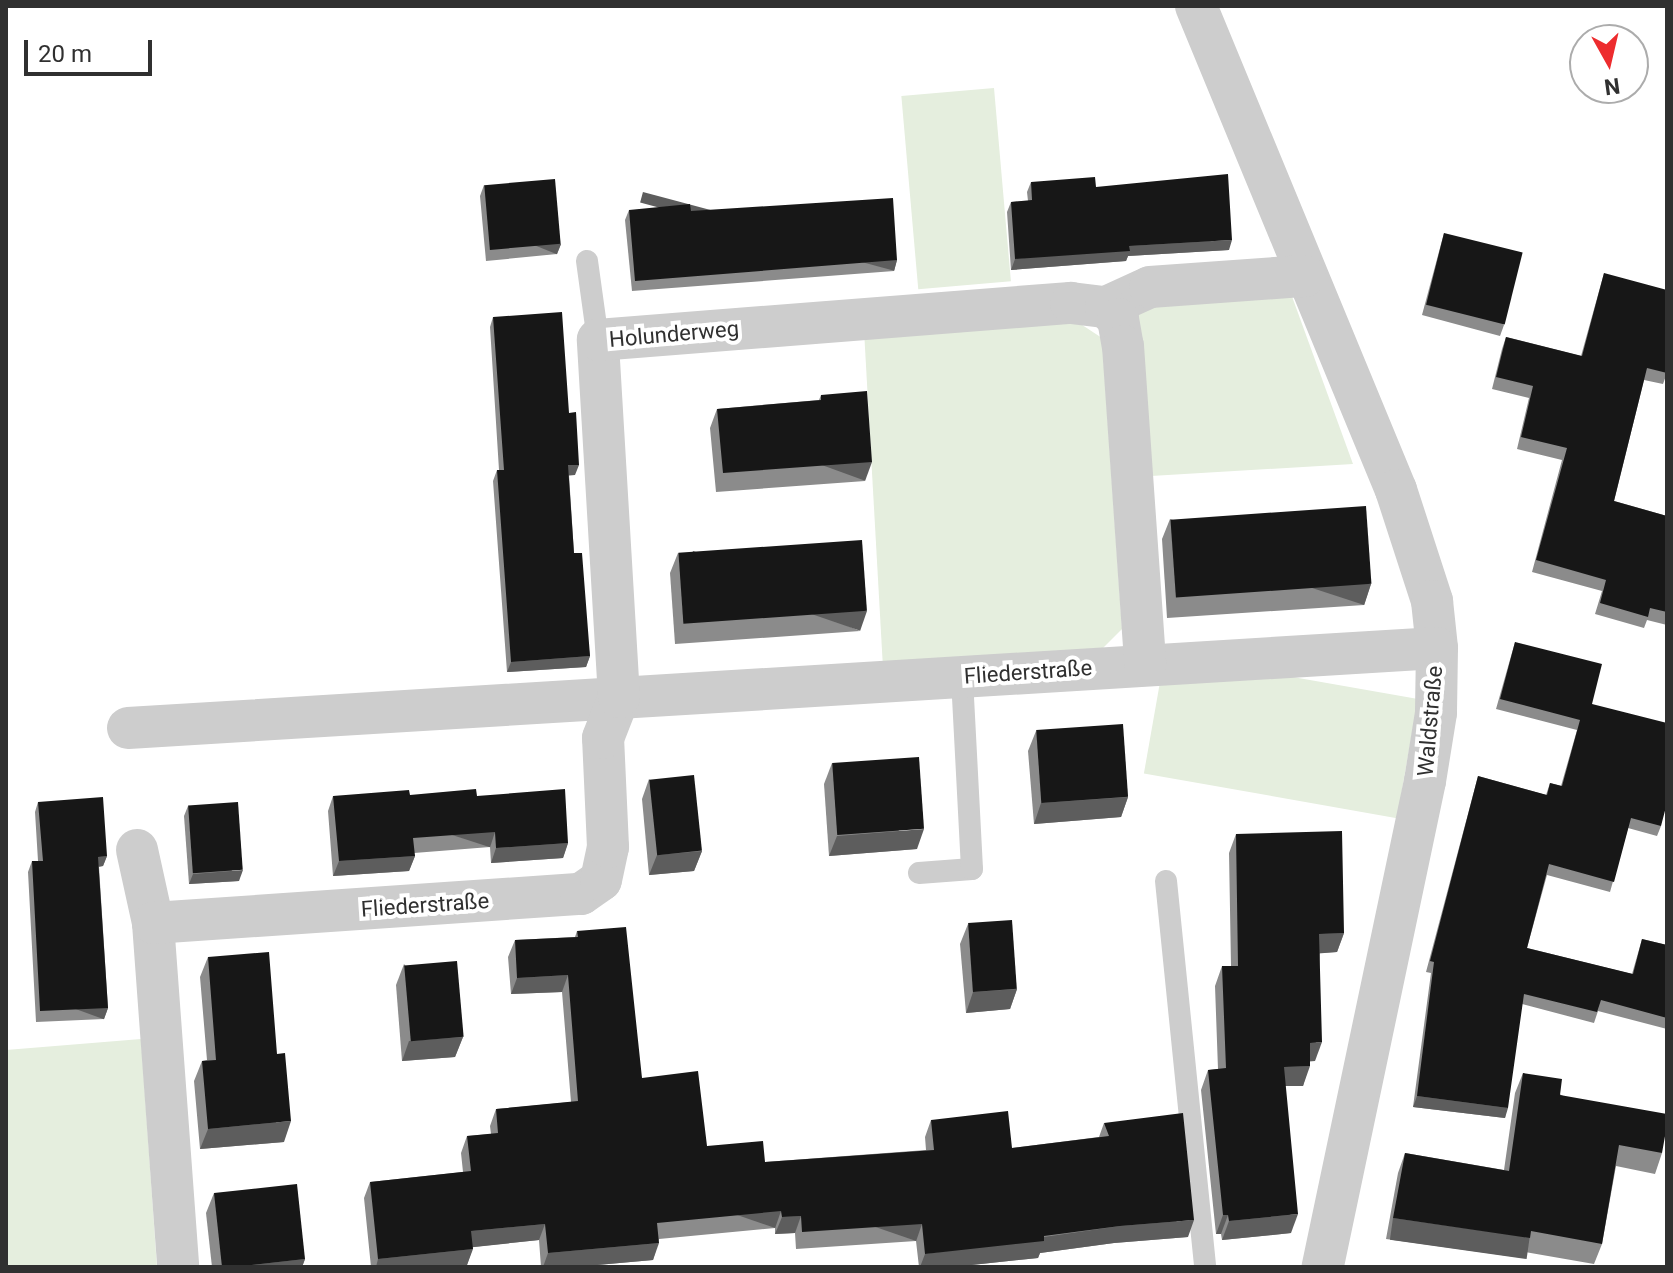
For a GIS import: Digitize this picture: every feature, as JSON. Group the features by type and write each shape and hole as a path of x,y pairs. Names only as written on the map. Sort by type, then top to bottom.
{"street":[{"name":"Waldstraße","path":"1200,18 1396,490 1432,601 1437,648 1436,713 1425,781 1323,1267"},
{"name":"Holunderweg","path":"619,697 598,340 1071,303 1106,307 1150,287 1305,276"},
{"path":"1106,307 1118,319 1123,346 1145,663"},
{"name":"Fliederstraße","path":"128,728 1145,663 1437,648"},
{"name":"Fliederstraße","path":"153,923 581,894 601,880 608,847 603,738 619,697"},
{"path":"137,850 153,923 178,1267"}],"lane":[{"path":"587,261 598,340"},
{"path":"919,873 972,869 962,677"},
{"path":"1166,881 1205,1267"}],"green space":[{"path":"994,88 1011,281 918,289 901,96"},
{"path":"1290,291 1353,464 1151,476 1138,312 1152,299"},
{"path":"1073,319 1102,338 1122,629 1100,651 883,668 864,330"},
{"path":"1165,654 1418,699 1397,818 1144,774"},
{"path":"141,1039 157,1267 6,1267 6,1050"}],"building":[{"path":"1228,174 1232,240 1129,246 1130,251 1015,259 1011,202 1032,200 1031,182 1095,177 1096,187"},
{"path":"555,179 561,244 490,250 484,185"},
{"path":"893,198 897,260 635,281 629,210 690,204 691,211"},
{"path":"1444,233 1523,253 1505,324 1426,305"},
{"path":"1604,273 1667,290 1667,373 1647,368 1614,501 1667,516 1667,612 1650,608 1648,617 1600,603 1606,580 1536,560 1567,448 1521,437 1533,386 1496,377 1506,337 1582,356"},
{"path":"562,312 569,413 576,412 579,465 568,465 574,553 582,553 590,656 511,662 497,470 504,470 493,317"},
{"path":"867,391 872,462 723,473 717,409 821,400 821,395"},
{"path":"1366,506 1371,584 1176,597 1170,520"},
{"path":"862,540 867,611 683,624 678,553"},
{"path":"1515,642 1602,664 1592,704 1667,723 1667,803 1661,826 1631,818 1614,882 1549,864 1527,948 1633,974 1642,939 1667,945 1667,1018 1601,1000 1597,1012 1524,994 1508,1108 1417,1096 1434,962 1430,961 1478,776 1547,795 1550,783 1562,786 1580,720 1500,699"},
{"path":"1123,724 1128,797 1041,803 1036,730"},
{"path":"919,757 924,829 837,835 832,763"},
{"path":"694,775 702,851 657,855 649,780"},
{"path":"476,789 477,796 565,789 568,843 496,848 495,832 413,838 415,856 339,861 333,796 409,790 410,795"},
{"path":"103,797 107,856 98,857 108,1008 40,1011 32,861 43,861 38,802"},
{"path":"238,802 243,870 193,873 188,805"},
{"path":"1342,831 1344,933 1319,934 1322,1042 1310,1043 1310,1066 1284,1067 1298,1214 1229,1221 1228,1215 1223,1215 1208,1070 1226,1068 1222,966 1238,966 1236,834"},
{"path":"1012,920 1017,989 973,992 968,923"},
{"path":"626,927 642,1078 698,1071 707,1146 763,1141 765,1162 934,1150 931,1120 1008,1111 1012,1148 1109,1136 1104,1123 1183,1113 1194,1220 1120,1226 1044,1236 1044,1241 925,1254 922,1224 802,1232 801,1216 782,1217 781,1211 657,1223 659,1243 548,1253 545,1224 471,1231 473,1249 378,1259 370,1182 471,1171 467,1136 498,1133 496,1109 578,1101 568,975 517,978 515,940 578,937 577,931"},
{"path":"269,952 277,1054 285,1053 291,1121 208,1129 202,1061 216,1060 208,957"},
{"path":"457,961 464,1037 411,1041 404,966"},
{"path":"1523,1073 1562,1079 1560,1095 1667,1114 1662,1153 1619,1145 1602,1244 1531,1231 1530,1238 1393,1218 1405,1153 1509,1171"},
{"path":"297,1184 305,1259 222,1267 214,1193"}]}
